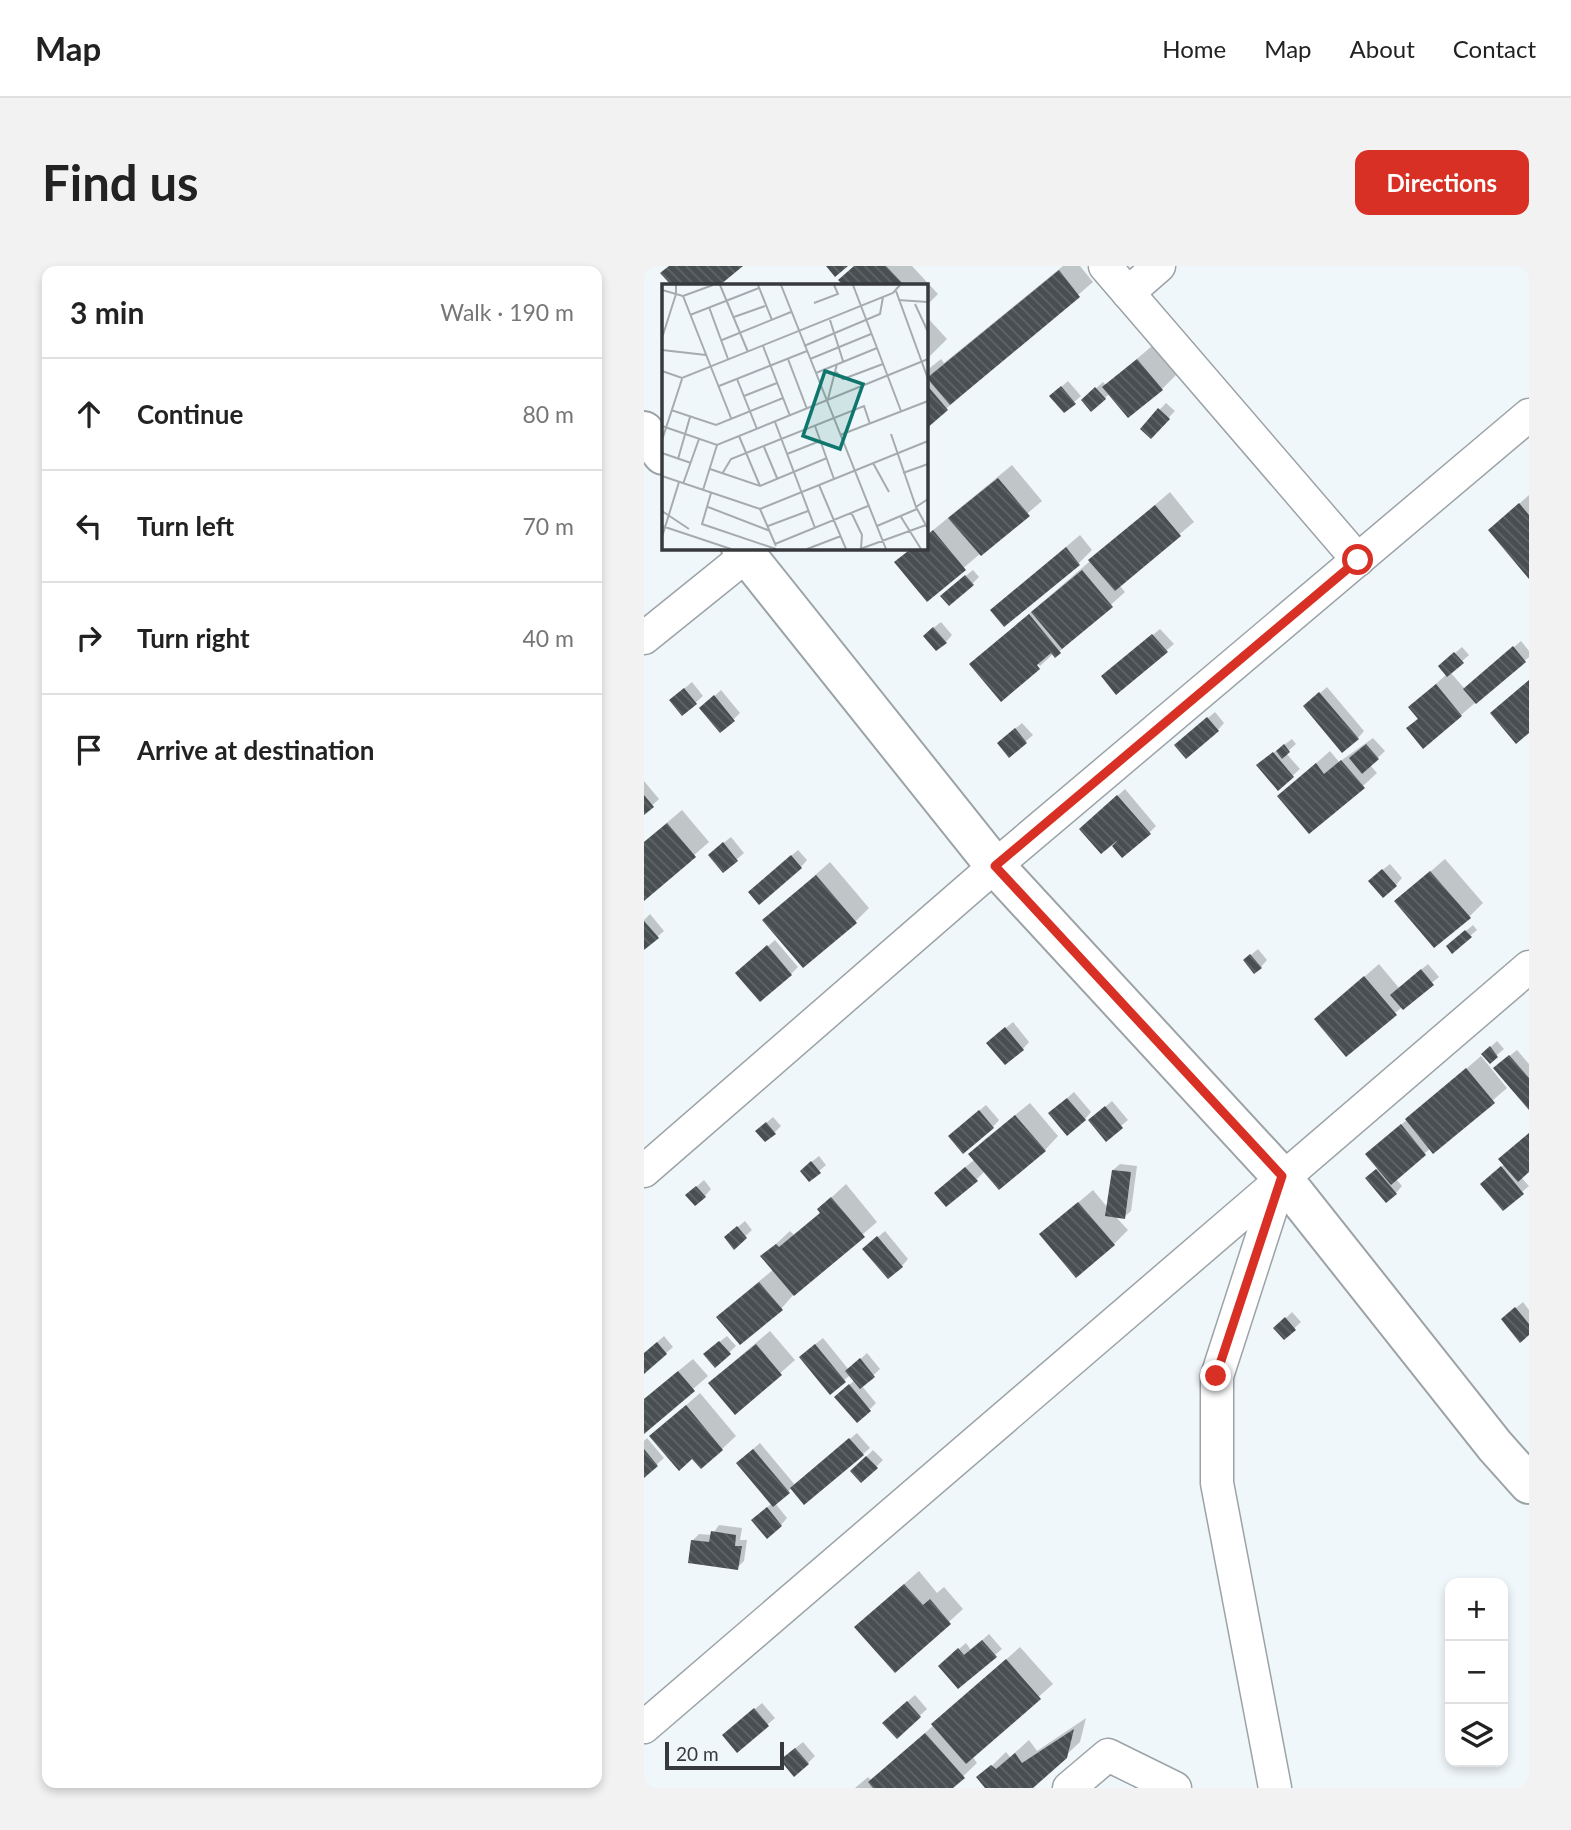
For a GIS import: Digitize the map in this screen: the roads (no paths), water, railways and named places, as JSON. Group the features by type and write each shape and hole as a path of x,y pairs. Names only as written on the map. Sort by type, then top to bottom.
{"street":[{"path":"1105,266 1358,560"},
{"path":"1128,293 1159,266"},
{"path":"644,1171 995,866 1529,415"},
{"path":"644,431 662,453"},
{"path":"644,638 744,551 995,866 1282,1176 1494,1446 1529,1484"},
{"path":"644,1727 1282,1176 1529,967"},
{"path":"1275,1788 1217,1483 1216,1376 1282,1176"},
{"path":"1069,1788 1108,1755 1175,1788"}]}
